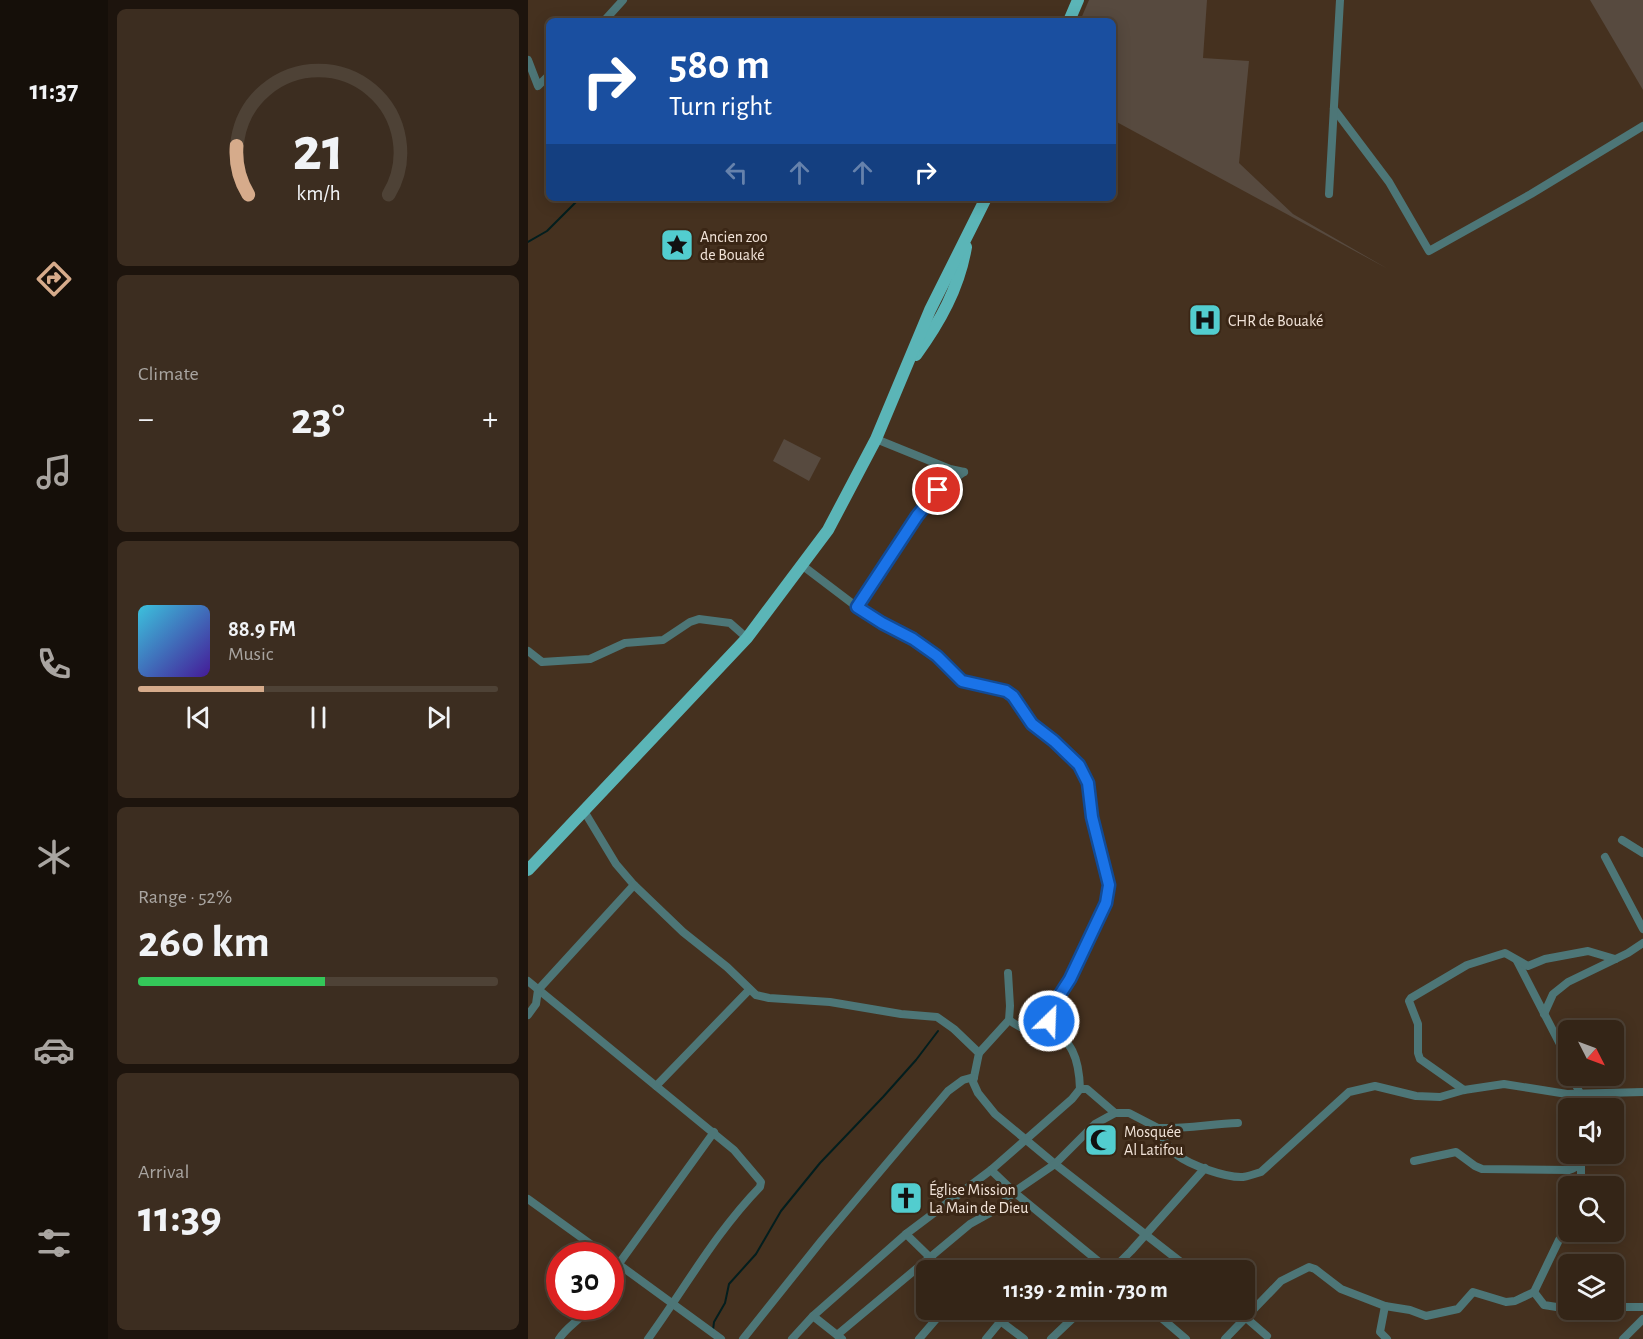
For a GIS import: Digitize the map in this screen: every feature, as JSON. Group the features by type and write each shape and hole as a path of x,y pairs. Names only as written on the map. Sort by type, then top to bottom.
{"main road":[{"path":"1070,18 1078,0"},
{"path":"528,870 747,638 828,530 876,440 930,310 985,201"}],"street":[{"path":"607,18 623,0"},
{"path":"1329,194 1340,0"},
{"path":"528,60 538,86 546,78"},
{"path":"1334,109 1389,182 1429,250 1531,194 1643,126"},
{"path":"857,607 917,516 938,490 964,472 876,440"},
{"path":"803,566 857,607 913,639 937,656 962,681 1006,691 1013,696 1032,724 1079,765 1088,783 1092,817 1109,885 1106,903 1070,979 1052,1007 1049,1021 1068,1040 1078,1066 1080,1089"},
{"path":"528,651 542,662 590,659 625,644 663,640 690,622 699,619 730,623 747,638"},
{"path":"584,811 616,864 634,885 683,932 727,967 756,995 830,1002 901,1014 937,1017 954,1029 979,1053"},
{"path":"1622,840 1643,853"},
{"path":"1605,857 1643,928"},
{"path":"528,1015 536,1004 538,990 634,885"},
{"path":"1544,1014 1553,994 1568,982 1643,943"},
{"path":"1464,1090 1420,1059 1418,1024 1409,1001 1415,995 1467,965 1505,953 1528,966 1545,959 1588,951 1615,959"},
{"path":"1517,960 1558,1041"},
{"path":"1008,973 1009,1020 979,1053 973,1083 978,1093 995,1114 1055,1164 1178,1260"},
{"path":"528,981 714,1132 742,1159 761,1185 736,1212 648,1339"},
{"path":"656,1086 749,990"},
{"path":"1009,1020 1023,1030 1034,1030 1052,1024"},
{"path":"743,1339 822,1240 948,1090 963,1080 974,1077"},
{"path":"1158,1128 1162,1138 1176,1154 1205,1168 1231,1176 1244,1177 1261,1172 1349,1092 1375,1086 1416,1096 1440,1097 1464,1090 1504,1084 1567,1094 1643,1092"},
{"path":"1577,1086 1580,1098"},
{"path":"792,1339 813,1316 906,1234 991,1170 1080,1089 1087,1089 1114,1113"},
{"path":"813,1316 839,1337 970,1224 997,1209 1014,1192 1055,1164 1095,1124 1114,1113 1129,1113 1158,1128 1179,1129 1238,1123"},
{"path":"624,1257 714,1132"},
{"path":"1414,1161 1456,1152 1475,1167 1482,1169 1569,1170 1578,1164"},
{"path":"1122,1260 1205,1168"},
{"path":"991,1170 1091,1260"},
{"path":"528,1199 588,1242"},
{"path":"906,1234 930,1259"},
{"path":"1255,1306 1281,1281 1309,1267 1341,1289 1385,1306 1410,1310 1426,1316 1458,1310 1473,1292 1506,1302 1515,1301 1534,1292 1558,1242"},
{"path":"624,1268 721,1339"},
{"path":"1534,1292 1544,1305 1558,1307"},
{"path":"1385,1306 1380,1332 1387,1339"},
{"path":"1624,1307 1643,1307"},
{"path":"1623,1339 1643,1319"},
{"path":"559,1339 567,1328 579,1320"},
{"path":"919,1339 935,1320"},
{"path":"998,1320 1024,1339"},
{"path":"1051,1339 1071,1320"},
{"path":"1164,1320 1186,1339"},
{"path":"1225,1339 1242,1320"},
{"path":"1249,1320 1267,1336"},
{"path":"986,1339 1000,1322"}],"shaded area":[{"path":"1089,0 1207,0 1203,58 1249,61 1239,163 1293,214 1388,269 1116,122 1116,18 1081,18"},
{"path":"1590,0 1643,0 1643,90"},
{"path":"784,439 821,458 809,481 773,461"}],"waterway":[{"path":"528,242 547,231 577,201"},
{"path":"713,1330 714,1322 725,1303 729,1284 756,1254 781,1211 820,1163 916,1060 938,1031"}],"place":[{"name":"Ancien zoo de Bouaké","path":"677,245"},
{"name":"CHR de Bouaké","path":"1205,320"},
{"name":"Mosquée Al Latifou","path":"1101,1140"},
{"name":"Église Mission La Main de Dieu","path":"906,1198"}],"route":[{"path":"938,490 917,516 857,607 913,639 937,656 965,683 1006,691 1013,696 1020,703 1025,716 1032,724 1079,765 1088,783 1092,817 1109,885 1106,903 1070,979 1052,1007 1049,1021"}]}
